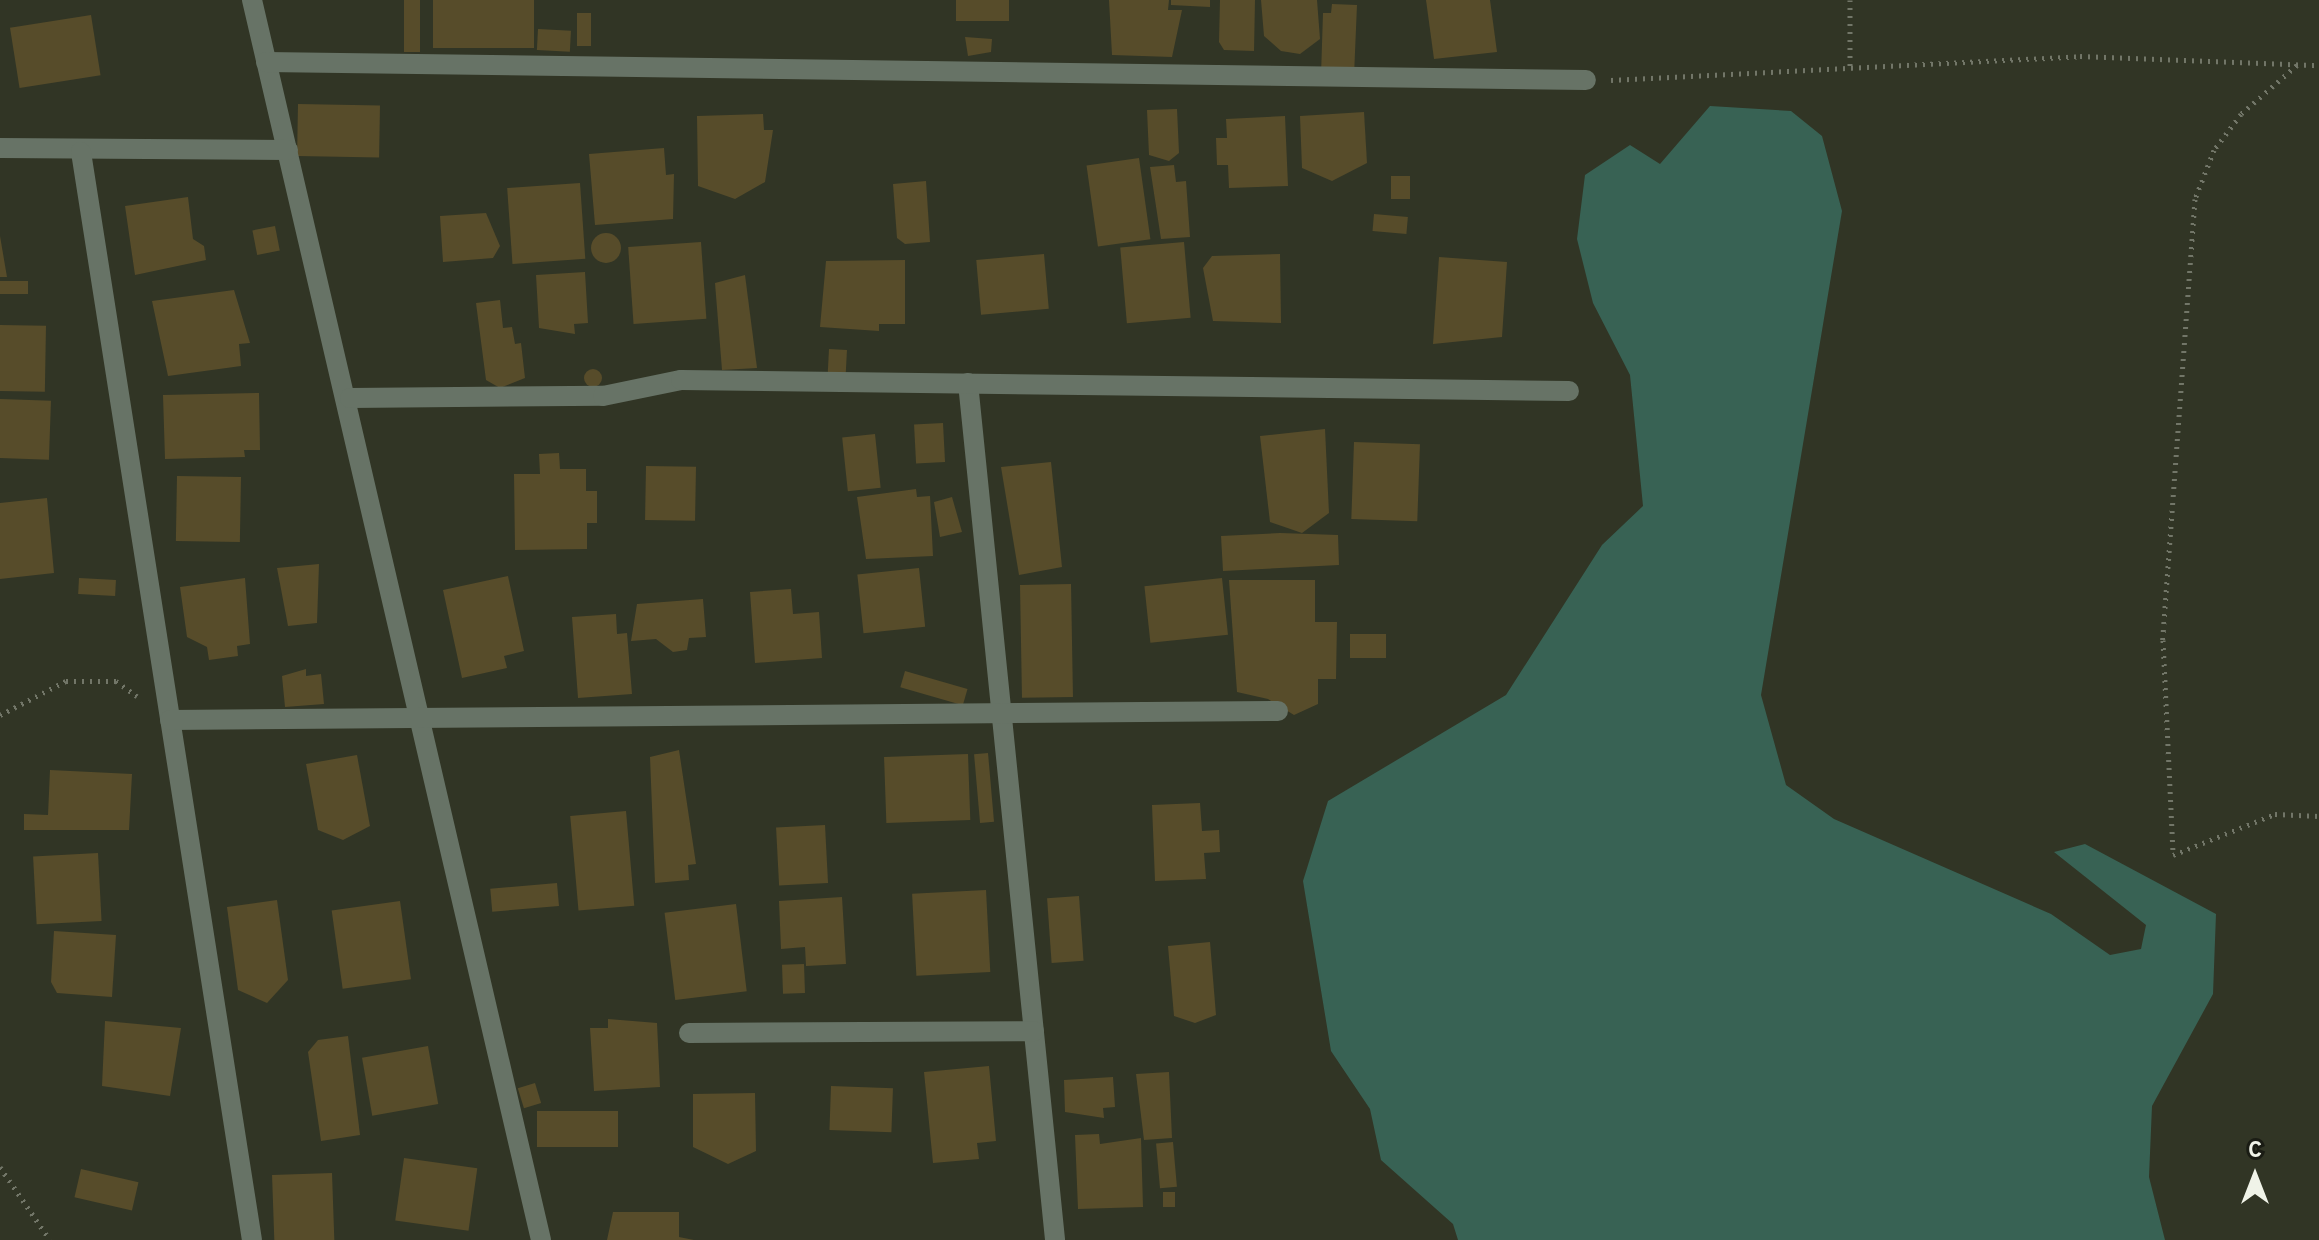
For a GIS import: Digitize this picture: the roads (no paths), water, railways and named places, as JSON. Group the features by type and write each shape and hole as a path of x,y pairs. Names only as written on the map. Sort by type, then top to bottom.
{"street":[{"path":"252,0 350,398 541,1240"},
{"path":"266,62 1586,80"},
{"path":"0,148 81,152 288,150"},
{"path":"81,152 252,1240"},
{"path":"350,398 603,396 681,380 1569,391"},
{"path":"968,383 1055,1240"},
{"path":"170,720 1278,711"},
{"path":"689,1033 1034,1031"}]}
